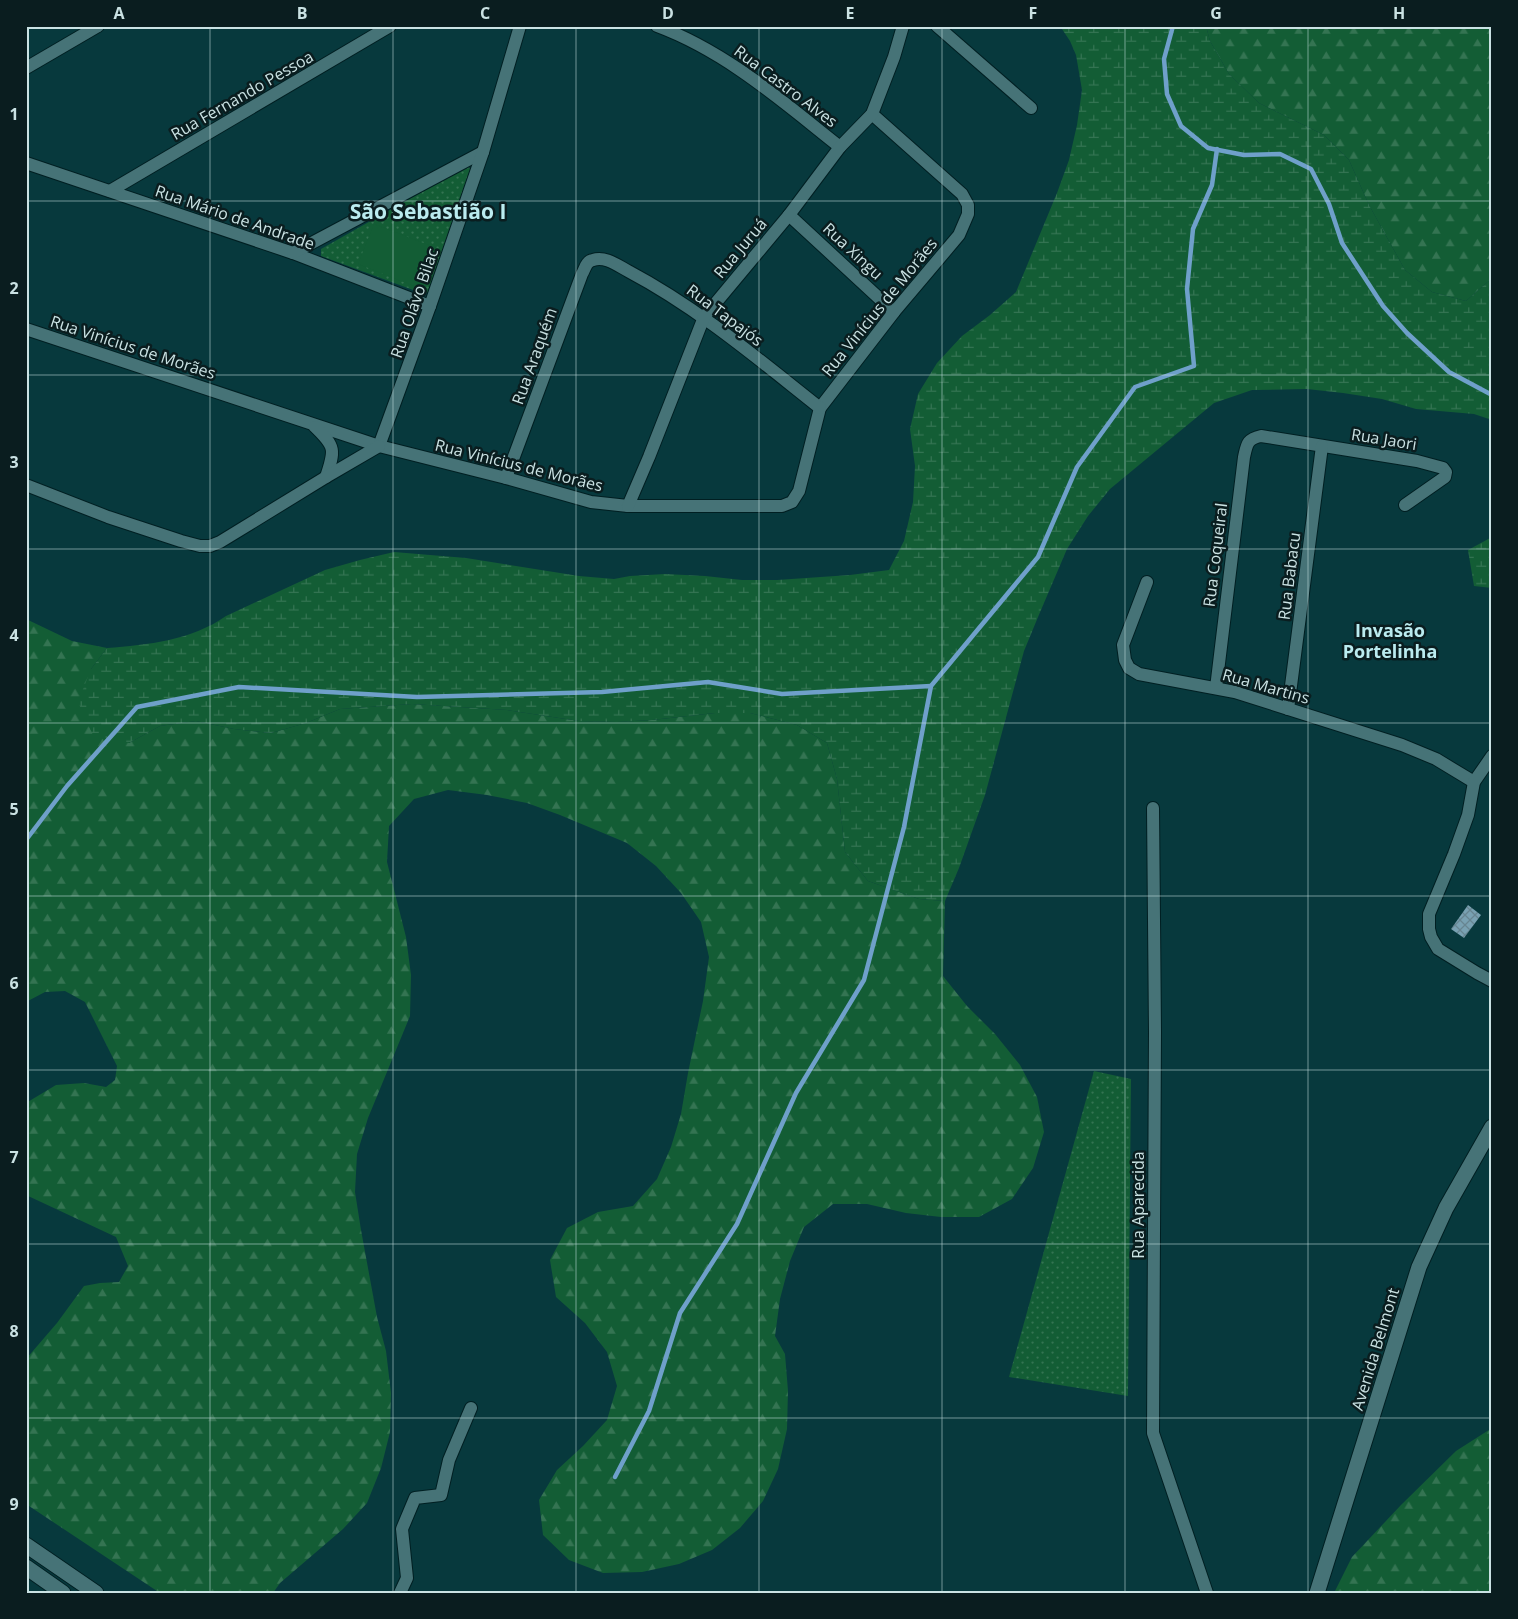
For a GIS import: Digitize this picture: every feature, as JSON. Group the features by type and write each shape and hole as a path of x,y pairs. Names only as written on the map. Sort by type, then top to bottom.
{"street":[{"path":"26,68 98,26"},
{"name":"Rua Fernando Pessoa","path":"110,191 390,26"},
{"name":"Rua Olávo Bilac","path":"379,446 483,152 520,26"},
{"name":"Rua Castro Alves","path":"657,26 712,52 757,81 840,147"},
{"name":"Rua Juruá","path":"628,506 704,317 789,214 840,147 872,114 903,26"},
{"path":"937,26 1031,108"},
{"name":"Rua Vinícius de Morães","path":"26,329 379,446 591,502 628,506 782,506 792,502 799,490 820,408 894,312 959,234 968,214 968,205 962,194 872,114"},
{"path":"294,253 483,152"},
{"name":"Rua Mário de Andrade","path":"26,163 294,253 430,306"},
{"name":"Rua Xingu","path":"789,214 894,312"},
{"name":"Rua Araquém","path":"506,478 582,274 588,262 594,259 605,259"},
{"name":"Rua Tapajós","path":"605,259 658,287 704,317 820,408"},
{"path":"312,424 329,440 332,449 332,457 326,477"},
{"name":"Rua Jaori","path":"1262,436 1417,460 1443,468 1446,472 1445,477 1405,505"},
{"name":"Rua Coqueiral","path":"1216,688 1244,457 1247,444 1253,438 1262,436"},
{"path":"26,485 108,517 200,546 210,546 220,542 379,446"},
{"name":"Rua Babacu","path":"1288,709 1322,446"},
{"name":"Rua Martins","path":"1147,582 1124,645 1125,660 1129,668 1139,674 1235,692 1402,745 1436,759 1474,782"},
{"path":"1492,756 1474,782 1468,815 1429,914 1431,937 1438,949 1492,981"},
{"name":"Rua Aparecida","path":"1153,808 1153,1434 1207,1593"},
{"name":"Avenida Belmont","path":"1317,1593 1419,1267 1446,1208 1492,1127"},
{"path":"400,1593 407,1578 402,1528 415,1498 441,1495 449,1460 471,1408"},
{"path":"26,1545 96,1593"},
{"path":"26,1568 63,1593"}],"green space":[{"path":"1060,26 1206,26 1210,41 1229,74 1259,103 1324,135 1349,160 1369,205 1405,270 1432,292 1466,301 1492,278 1492,420 1474,414 1416,409 1382,399 1343,393 1307,389 1252,390 1214,403 1110,489 1088,516 1067,549 1024,651 985,795 945,901 919,899 868,881 845,852 837,779 827,743 797,725 750,713 715,713 617,722 579,721 507,710 412,704 340,709 306,723 271,733 234,729 196,721 160,726 129,743 93,735 78,702 91,669 107,648 154,643 199,631 226,616 325,570 394,552 466,558 579,576 614,579 665,574 742,580 777,580 850,575 889,570 904,541 913,502 915,466 910,429 918,394 937,363 962,336 1016,292 1069,160 1082,90 1076,55 1070,41"},
{"path":"1206,26 1492,26 1492,278 1466,301 1432,292 1405,270 1369,205 1349,160 1324,135 1259,103 1229,74 1210,41"},
{"path":"468,166 472,171 431,291 424,294 321,256 321,249"},
{"path":"374,224 439,249 424,290 358,264"},
{"path":"1492,537 1492,588 1474,586 1468,550"},
{"path":"26,619 72,641 107,648 91,669 129,743 160,726 196,721 234,729 271,733 306,723 340,709 412,704 507,710 579,721 617,722 715,713 750,713 797,725 827,743 837,779 845,852 868,881 919,899 945,901 943,976 1020,1065 1037,1097 1044,1132 1033,1168 1012,1199 979,1217 941,1217 906,1213 867,1204 833,1204 804,1227 790,1261 780,1299 775,1336 785,1354 788,1391 787,1429 778,1469 763,1501 740,1528 712,1550 679,1564 642,1572 603,1573 569,1560 543,1535 539,1500 557,1470 607,1420 617,1386 607,1352 585,1323 556,1297 550,1260 567,1228 598,1212 633,1206 657,1179 671,1147 681,1114 703,1001 709,957 701,922 681,893 656,866 627,843 527,803 448,790 414,799 389,826 387,862 406,937 411,975 410,1016 368,1118 357,1154 355,1192 377,1317 386,1351 391,1393 390,1432 381,1468 367,1503 343,1529 280,1583 273,1593 160,1593 26,1504 26,1359 57,1323 84,1286 119,1282 128,1266 116,1237 26,1195 26,1103 56,1085 84,1083 106,1087 115,1080 117,1066 85,1002 65,991 45,992 26,1002"},
{"path":"1094,1071 1131,1079 1128,1396 1009,1377"},
{"path":"1492,1428 1492,1593 1334,1593 1352,1557 1401,1505 1456,1451"}],"building":[{"path":"1468,905 1481,915 1464,938 1451,929"}],"waterway":[{"path":"1173,26 1164,59 1167,94 1181,126 1208,148 1244,155 1280,154 1311,169 1329,204 1342,243 1383,306 1407,333 1449,372 1492,395"},
{"path":"615,1477 649,1411 680,1313 737,1224 796,1093 864,980 904,827 931,686 1038,557 1077,467 1135,387 1194,366 1187,289 1193,229 1212,185 1217,149"},
{"path":"26,840 67,786 137,707 239,687 417,697 602,692 708,682 782,694 931,686"}],"district":[{"name":"São Sebastião I","path":"428,212"},
{"name":"Invasão Portelinha","path":"1390,641"}]}
